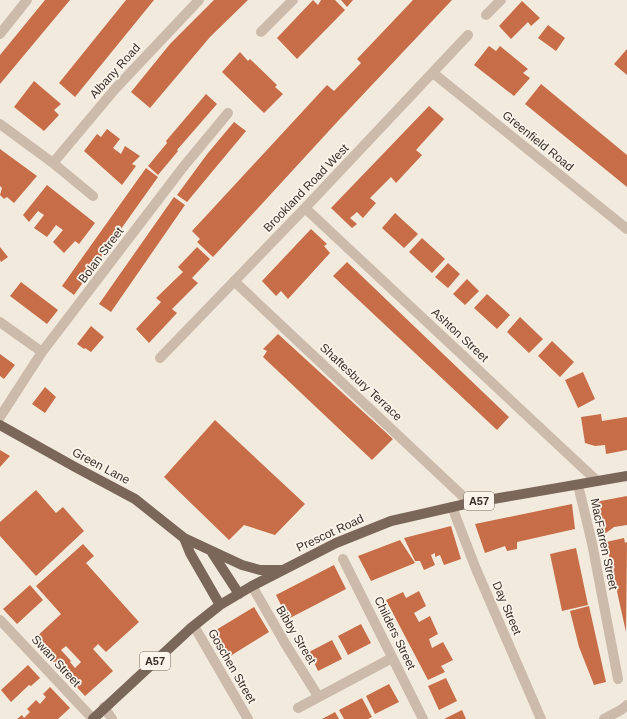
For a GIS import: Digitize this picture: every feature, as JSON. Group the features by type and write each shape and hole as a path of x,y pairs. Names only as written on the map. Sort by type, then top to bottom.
{"main road":[{"name":"Green Lane","path":"0,425 134,499 184,538 251,568 282,570"},
{"name":"Prescot Road","path":"93,719 104,707 194,626 220,605 252,586 336,543 391,520 470,503 627,476"},
{"name":"Green Lane","path":"184,538 190,553 220,605"},
{"path":"211,551 239,594"}],"street":[{"path":"0,34 27,0"},
{"name":"Albany Road","path":"53,163 115,89 199,0"},
{"path":"261,32 293,0"},
{"path":"486,15 500,0"},
{"name":"Brookland Road West","path":"160,358 305,208 468,35"},
{"name":"Greenfield Road","path":"433,73 627,229"},
{"name":"Bolan Street","path":"0,417 42,352 184,166 228,113"},
{"path":"0,124 53,163 93,196"},
{"name":"Ashton Street","path":"305,208 597,481"},
{"name":"Shaftesbury Terrace","path":"234,280 470,503"},
{"path":"0,322 42,352"},
{"name":"MacFarren Street","path":"578,485 592,543 618,679"},
{"name":"Day Street","path":"452,507 476,569 541,719"},
{"name":"Childers Street","path":"345,563 423,719"},
{"name":"Bibby Street","path":"252,586 286,645 318,696"},
{"name":"Swan Street","path":"0,620 93,719"},
{"name":"Goschen Street","path":"194,626 248,719"},
{"path":"298,708 318,696 392,658"},
{"path":"104,707 112,719"},
{"path":"604,719 624,712"}],"building":[{"path":"45,0 70,0 0,84 0,55"},
{"path":"126,0 154,0 75,97 59,83"},
{"path":"214,0 248,0 210,37 150,108 131,92 170,44"},
{"path":"313,0 318,5 321,0 335,0 345,10 297,59 277,38"},
{"path":"341,0 353,0 347,7"},
{"path":"413,0 452,0 213,257 197,242 200,239 192,231 327,85 334,91 361,63 357,59"},
{"path":"522,1 540,18 531,26 528,22 511,39 499,26"},
{"path":"548,25 565,38 556,51 538,38"},
{"path":"489,46 496,51 500,46 528,69 523,73 530,78 514,96 474,65"},
{"path":"627,49 627,75 614,64"},
{"path":"240,52 248,61 250,59 277,85 275,87 283,94 264,113 222,72"},
{"path":"34,81 61,104 54,110 59,115 44,131 14,107"},
{"path":"541,84 627,155 627,187 525,104"},
{"path":"206,94 217,104 177,150 178,151 158,175 148,166 167,143 166,141"},
{"path":"429,106 444,119 416,150 422,155 396,183 391,177 370,198 376,203 363,218 357,212 350,218 357,224 352,228 331,208"},
{"path":"234,122 246,131 187,202 177,195 208,153"},
{"path":"107,129 120,139 113,148 121,154 125,146 140,156 132,164 136,166 122,185 84,151 97,134 101,137"},
{"path":"0,149 37,176 14,203 7,197 4,199 0,195 2,188 0,186"},
{"path":"146,168 158,177 74,295 62,286"},
{"path":"47,185 95,223 79,244 75,241 64,253 53,242 63,230 56,225 47,237 34,228 44,215 38,211 29,222 23,215"},
{"path":"174,197 185,205 111,312 99,304"},
{"path":"395,213 418,234 404,248 382,228"},
{"path":"311,229 327,244 324,246 330,253 288,299 281,291 276,296 262,281"},
{"path":"422,238 445,259 432,273 409,252"},
{"path":"0,247 8,257 1,262 0,260"},
{"path":"197,247 210,259 192,278 198,283 172,309 177,313 149,343 136,329 161,302 156,298 183,272 178,267"},
{"path":"347,262 509,417 497,430 333,276"},
{"path":"448,263 460,274 448,288 435,277"},
{"path":"467,279 479,291 465,305 453,294"},
{"path":"21,282 58,310 47,324 10,296"},
{"path":"487,294 510,315 497,329 474,308"},
{"path":"520,317 543,339 529,353 507,332"},
{"path":"91,326 104,337 91,352 77,344"},
{"path":"278,334 393,439 372,460 263,357 267,351 263,349"},
{"path":"552,341 574,362 560,377 538,356"},
{"path":"0,354 15,365 4,379 0,376"},
{"path":"583,372 595,399 578,408 565,380"},
{"path":"45,387 56,397 45,413 32,404"},
{"path":"601,414 602,421 627,417 627,450 606,454 605,445 595,446 585,443 581,417"},
{"path":"215,420 305,504 275,535 244,525 229,540 164,477"},
{"path":"0,450 10,456 0,467"},
{"path":"36,490 56,513 63,507 84,531 36,576 0,536 0,522"},
{"path":"627,496 627,525 614,527 602,536 595,502"},
{"path":"572,504 575,529 517,542 517,549 507,551 505,546 485,553 475,524"},
{"path":"451,526 461,559 444,565 440,555 435,557 435,553 431,555 435,565 424,570 420,561 415,561 404,538"},
{"path":"624,538 625,543 627,542 626,632 606,542"},
{"path":"400,540 415,563 371,581 358,556"},
{"path":"83,544 94,556 86,563 139,622 106,652 98,644 93,649 113,671 85,696 33,640 61,614 36,586","holes":["66,646 81,662 75,668 61,650"]},
{"path":"576,548 588,605 562,611 550,554"},
{"path":"334,565 346,589 288,619 276,595"},
{"path":"30,585 43,600 17,624 3,609"},
{"path":"419,591 426,606 414,613 419,622 430,616 438,634 429,639 432,648 443,642 453,660 441,666 445,672 428,680 386,600 403,592 406,598"},
{"path":"589,606 606,682 594,685 579,647 570,611"},
{"path":"254,607 269,632 227,658 211,633"},
{"path":"361,624 371,643 348,655 338,636"},
{"path":"332,640 342,659 318,671 309,652"},
{"path":"28,665 40,678 31,686 29,685 11,702 1,690"},
{"path":"446,678 457,701 439,710 428,686"},
{"path":"389,684 399,702 375,714 366,696"},
{"path":"50,687 70,708 58,719 17,719 22,715 24,718 30,712 27,709 36,700 40,704 46,697 43,694"},
{"path":"362,698 372,717 368,719 344,719 339,710"},
{"path":"462,710 466,719 444,719"},
{"path":"335,712 339,719 322,719"}]}
